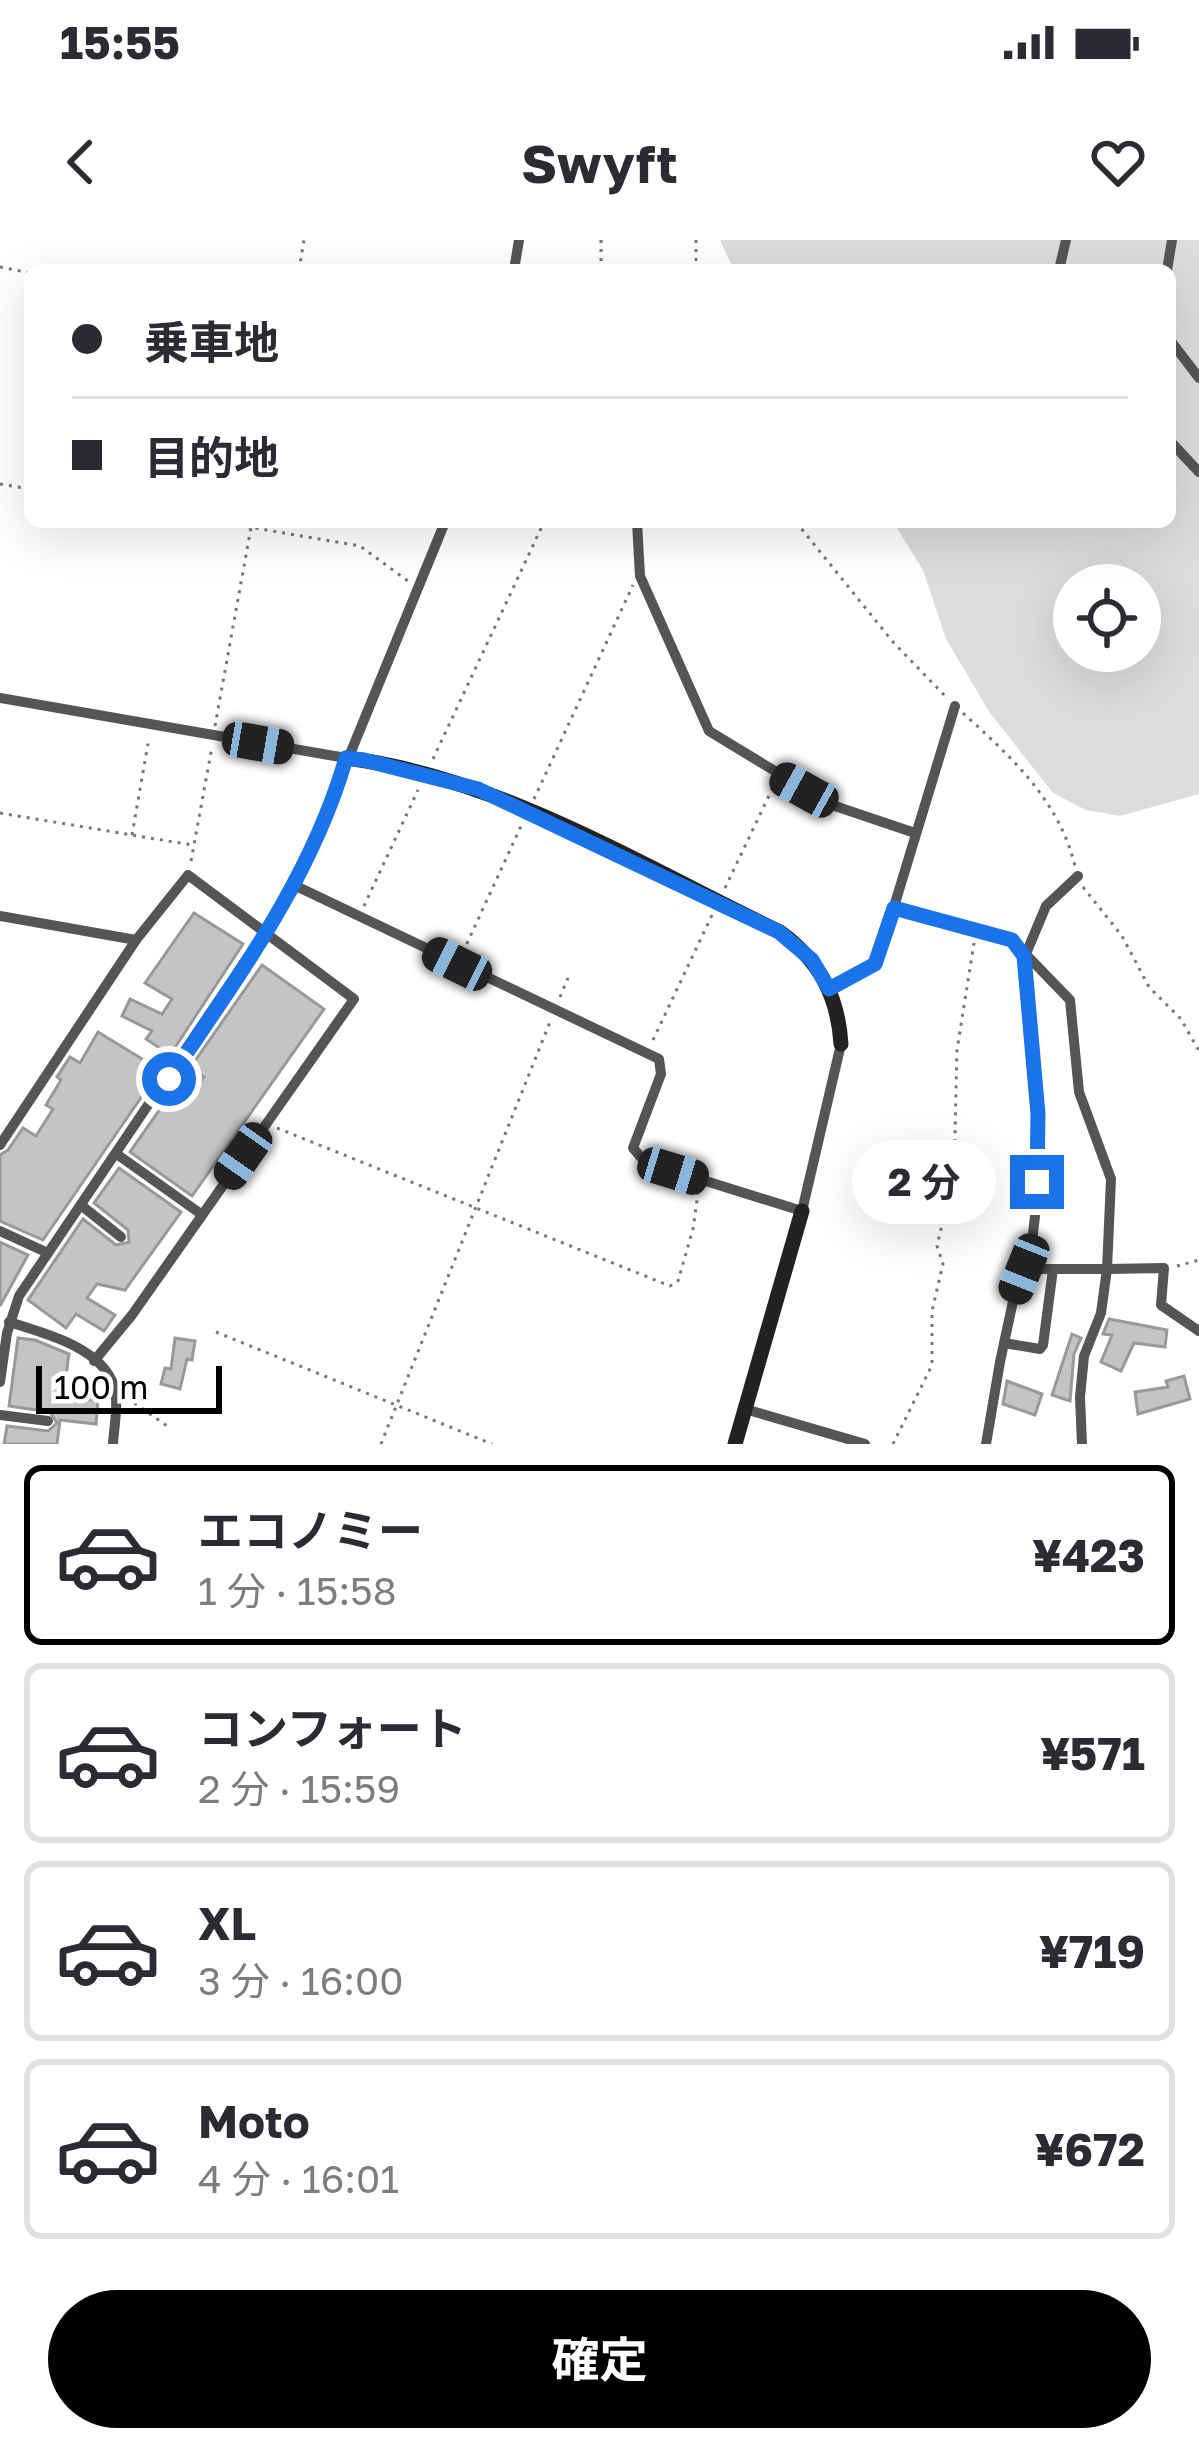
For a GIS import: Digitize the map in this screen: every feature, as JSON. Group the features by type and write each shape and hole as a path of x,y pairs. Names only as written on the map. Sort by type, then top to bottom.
{"street":[{"path":"1176,348 1199,378"},
{"path":"1176,448 1199,472"},
{"path":"0,1382 9,1322 19,1296 296,886 443,528"},
{"path":"637,528 640,576 703,719 717,740 829,804 915,833"},
{"path":"0,698 426,773 528,811 779,932 812,960 829,989 842,1044 802,1211 735,1444"},
{"path":"829,989 875,964 955,706"},
{"path":"0,1144 136,940 188,875 354,999 132,1315 94,1360"},
{"path":"986,1444 1004,1343 1032,1242 1040,1148 1024,956 1046,906 1078,876"},
{"path":"296,886 658,1059 662,1074 633,1148 645,1162 802,1211"},
{"path":"894,908 1012,940 1070,1000 1079,1092 1112,1179 1101,1313 1084,1356 1082,1444"},
{"path":"0,916 136,940"},
{"path":"118,1155 201,1214"},
{"path":"82,1206 121,1237"},
{"path":"0,1232 48,1253"},
{"path":"1024,1269 1164,1268 1161,1305 1199,1331"},
{"path":"1004,1343 1043,1345 1053,1269"},
{"path":"9,1322 59,1339 94,1360 116,1392 113,1444"},
{"path":"745,1409 865,1444"},
{"path":"0,1415 48,1421"}],"path":[{"path":"188,875 251,528"},
{"path":"267,528 359,546 420,588"},
{"path":"359,917 541,528"},
{"path":"801,528 893,642 1030,779 1055,811 1087,894 1122,936 1149,987 1181,1018 1199,1051"},
{"path":"457,964 640,576"},
{"path":"132,835 152,724"},
{"path":"0,813 194,846"},
{"path":"893,1444 932,1365 932,1311 943,1264 939,1229 954,1174 957,1051 976,930"},
{"path":"381,1444 568,978"},
{"path":"266,1123 670,1286 678,1281 693,1229 700,1179"},
{"path":"1164,1268 1199,1260"},
{"path":"216,1332 492,1444"},
{"path":"116,1392 170,1428"}],"shaded area":[{"path":"720,240 1199,240 1199,794 1120,816 1086,810 1053,793 990,713 946,639 923,570 897,528 1176,528 1176,264 731,264"}],"building":[{"path":"194,913 243,944 170,1055 146,1039 152,1031 122,1016 130,999 162,1014 172,999 145,983"},
{"path":"262,965 324,1009 192,1196 130,1152 179,1082 195,1091 204,1077 190,1068"},
{"path":"98,1032 160,1070 43,1240 0,1221 0,1155 23,1128 36,1136 53,1109 46,1105 61,1080 57,1077 70,1057 80,1063"},
{"path":"119,1168 181,1212 125,1290 97,1284 87,1298 115,1315 104,1331 76,1314 66,1328 28,1300 83,1219 116,1245 129,1242 128,1230 94,1203"},
{"path":"0,1242 28,1255 0,1306"},
{"path":"1109,1319 1167,1330 1165,1347 1134,1343 1121,1371 1101,1362 1112,1335 1103,1334"},
{"path":"1072,1334 1081,1338 1074,1354 1070,1401 1052,1395"},
{"path":"18,1338 69,1354 63,1397 98,1400 96,1424 60,1420 57,1444 4,1444 7,1426 48,1431 57,1423 50,1412 9,1406"},
{"path":"175,1338 195,1341 180,1389 161,1384 165,1368 171,1369"},
{"path":"1184,1376 1190,1399 1138,1414 1135,1392 1168,1387 1166,1381"},
{"path":"1007,1381 1042,1394 1035,1415 1003,1404"}],"route":[{"path":"169,1079 296,886 314,851 346,758 364,760 478,789 779,932 812,960 829,989 875,964 894,908 1012,940 1024,956 1040,1148 1037,1182"}]}
